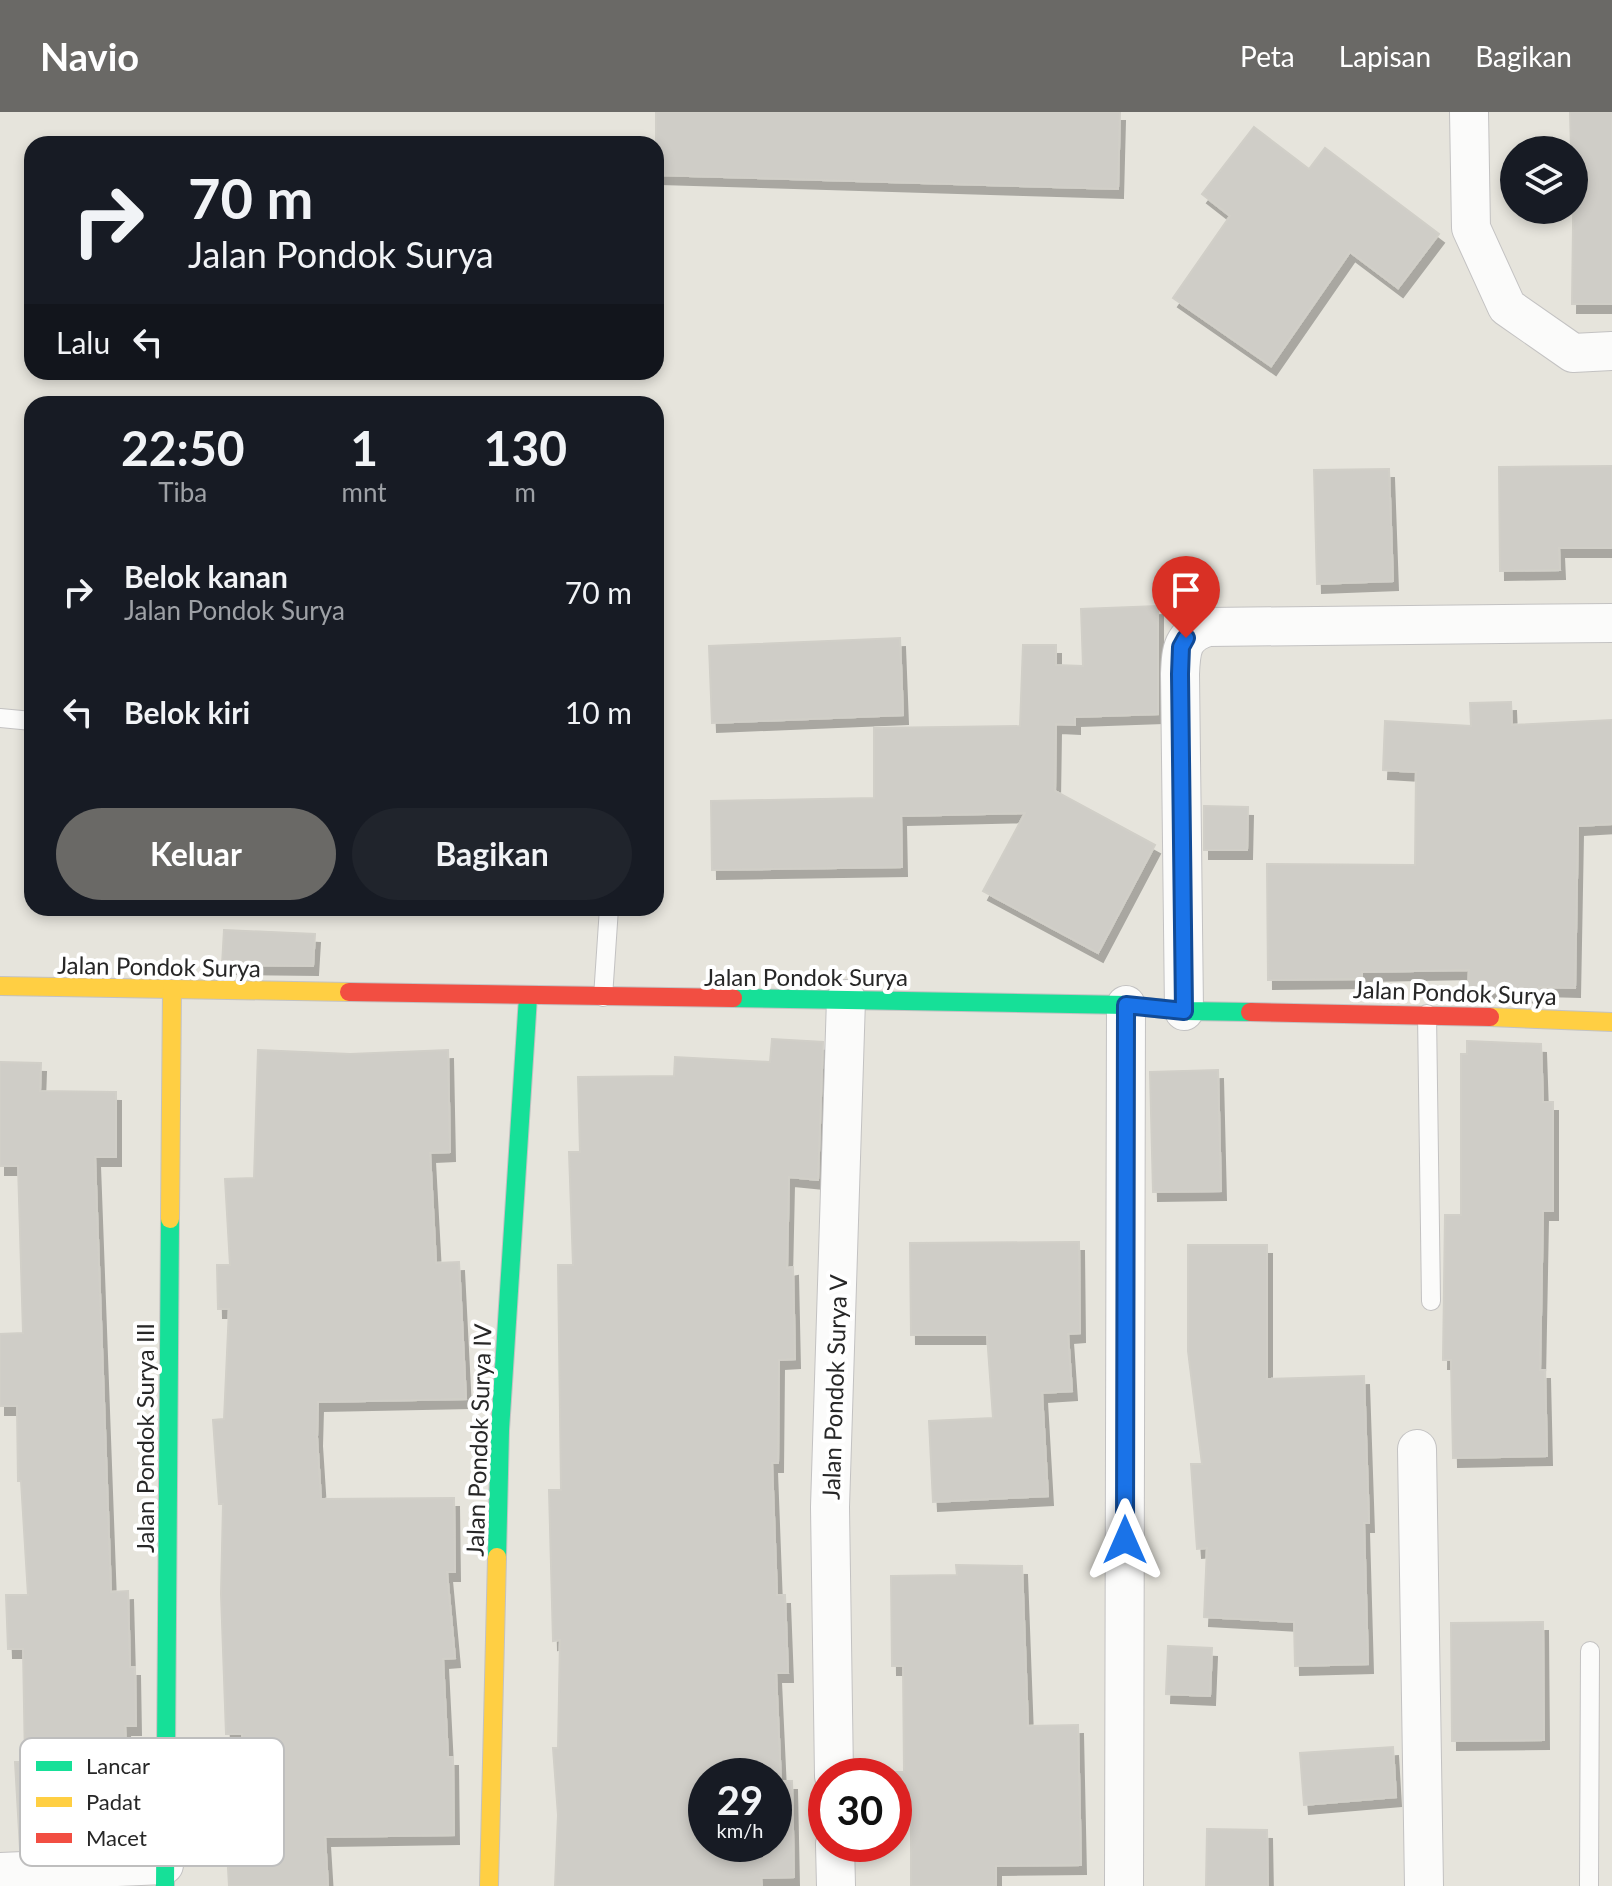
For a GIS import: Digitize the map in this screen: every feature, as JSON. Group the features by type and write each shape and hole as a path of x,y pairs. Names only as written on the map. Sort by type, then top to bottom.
{"street":[{"path":"1469,112 1471,228 1507,307 1573,353 1612,351"},
{"path":"1184,1011 1180,674 1181,647 1186,638 1208,627 1612,623"},
{"name":"Jalan Pondok Surya","path":"0,986 603,999 846,999 1126,1005 1184,1011 1427,1014 1612,1022"},
{"name":"Jalan Pondok Surya III","path":"165,1738 172,990"},
{"name":"Jalan Pondok Surya IV","path":"489,1886 500,1430 528,997"},
{"name":"Jalan Pondok Surya V","path":"834,1758 830,1507 846,999"},
{"path":"1124,1886 1126,1005"},
{"path":"1417,1449 1424,1886"},
{"path":"835,1862 836,1886"},
{"path":"0,1872 164,1876"}],"lane":[{"path":"0,718 24,720"},
{"path":"603,999 608,916"},
{"path":"1427,1014 1431,1301"},
{"path":"1589,1886 1590,1651"}],"building":[{"path":"656,112 1120,112 1118,189 664,175 664,136 656,136"},
{"path":"1570,112 1612,112 1612,304 1572,304 1573,224 1588,224 1588,136 1571,136"},
{"path":"1254,127 1309,169 1325,148 1439,234 1398,288 1350,252 1271,366 1173,298 1230,216 1202,194"},
{"path":"1612,466 1612,548 1559,548 1560,570 1500,571 1499,467"},
{"path":"1389,469 1393,581 1317,584 1314,470"},
{"path":"1158,606 1158,714 1075,717 1075,725 1056,724 1055,791 1155,845 1098,953 983,891 1025,813 901,816 902,867 712,870 711,801 874,798 874,728 1020,726 1023,645 1056,645 1056,665 1083,666 1081,609"},
{"path":"900,638 903,715 712,723 709,646"},
{"path":"1511,702 1512,725 1612,720 1612,824 1578,826 1575,988 1539,987 1539,994 1468,991 1469,970 1362,972 1362,979 1268,980 1267,864 1415,865 1416,772 1383,770 1385,721 1471,726 1470,703"},
{"path":"1204,806 1248,807 1247,850 1204,850"},
{"path":"224,930 315,934 313,966 222,965"},
{"path":"772,1039 823,1042 818,1180 789,1177 787,1268 793,1267 795,1359 779,1360 778,1463 772,1463 777,1595 785,1595 788,1673 776,1673 780,1758 688,1758 688,1862 792,1862 792,1781 794,1877 761,1878 762,1886 555,1886 558,1815 553,1748 558,1748 560,1640 553,1641 549,1490 561,1490 558,1265 573,1265 569,1152 580,1152 578,1077 674,1076 675,1057 770,1062"},
{"path":"1467,1041 1541,1044 1543,1102 1553,1102 1553,1211 1543,1211 1540,1370 1545,1370 1547,1456 1453,1458 1451,1360 1443,1360 1445,1215 1461,1215 1461,1054 1467,1054"},
{"path":"258,1050 350,1054 448,1050 450,1152 430,1153 436,1263 459,1262 466,1399 318,1402 317,1437 321,1499 454,1498 455,1572 447,1572 455,1658 443,1659 448,1757 453,1757 454,1835 325,1837 328,1886 229,1886 228,1866 284,1866 284,1738 242,1738 242,1734 226,1734 221,1594 223,1504 219,1504 213,1420 224,1419 229,1309 218,1309 217,1265 230,1265 225,1179 254,1178"},
{"path":"0,1062 41,1063 40,1091 116,1092 116,1157 95,1157 111,1592 128,1591 130,1667 135,1667 136,1726 125,1726 126,1738 25,1738 23,1649 8,1649 6,1595 28,1595 21,1481 18,1481 17,1406 0,1406 0,1334 23,1333 18,1166 0,1166"},
{"path":"1218,1070 1221,1191 1153,1192 1150,1072"},
{"path":"1079,1242 1080,1333 1068,1334 1072,1391 1042,1393 1048,1496 933,1502 929,1421 993,1418 987,1335 911,1335 910,1243"},
{"path":"1188,1245 1267,1245 1267,1379 1364,1376 1369,1523 1364,1523 1368,1664 1295,1666 1294,1622 1204,1617 1207,1548 1197,1549 1191,1464 1202,1464 1188,1351"},
{"path":"956,1565 1022,1566 1028,1726 1078,1725 1081,1865 996,1866 996,1886 911,1886 912,1758 904,1758 903,1666 892,1666 891,1576 957,1575"},
{"path":"1543,1622 1544,1740 1452,1741 1451,1623"},
{"path":"1168,1646 1212,1648 1210,1696 1166,1694"},
{"path":"1393,1747 1396,1797 1304,1805 1300,1753"},
{"path":"15,1762 20,1762 20,1849"},
{"path":"1207,1829 1267,1830 1268,1886 1206,1886"}],"traffic: fast":[{"path":"497,1557 500,1430 528,997"},
{"path":"733,998 1126,1005 1184,1011 1250,1012"},
{"path":"166,1738 170,1219"},
{"path":"165,1866 165,1886"}],"traffic: slow":[{"path":"0,986 349,992"},
{"path":"170,1219 172,990"},
{"path":"1490,1017 1612,1022"},
{"path":"489,1886 497,1557"}],"traffic: jam":[{"path":"349,992 733,998"},
{"path":"1250,1012 1490,1017"}],"route":[{"path":"1125,1540 1126,1005 1184,1011 1180,674 1181,647 1186,638"}]}
